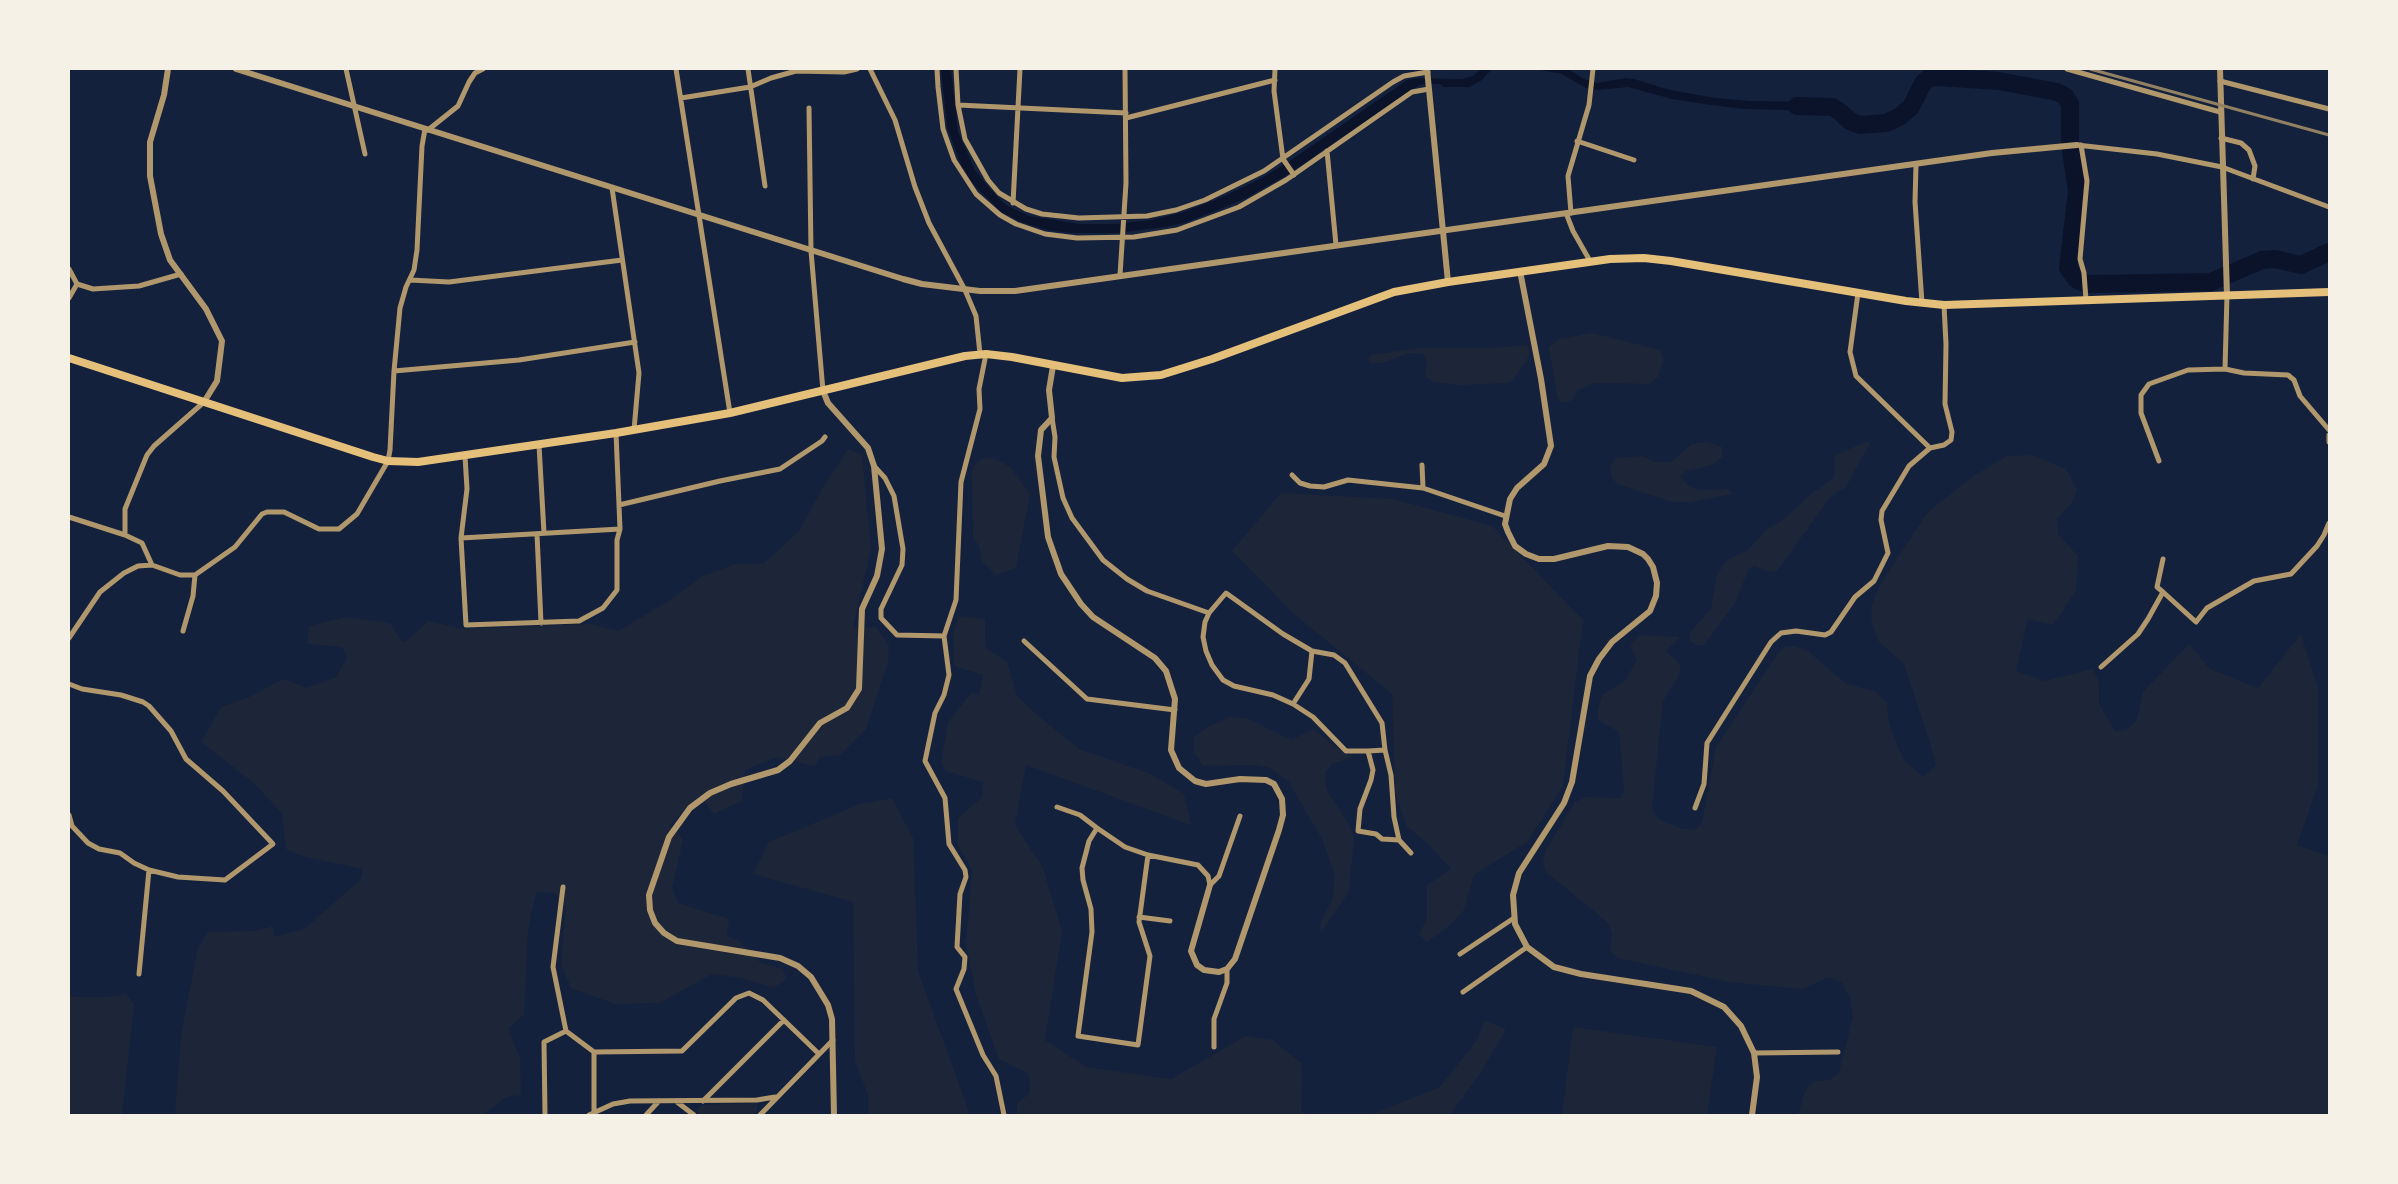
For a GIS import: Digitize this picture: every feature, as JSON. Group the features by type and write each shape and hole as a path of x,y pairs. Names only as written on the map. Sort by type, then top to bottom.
{"main road":[{"path":"69,358 388,461 418,462 616,433 730,413 947,359 983,354 1012,357 1122,378 1161,375 1212,359 1379,297 1448,282 1590,261 1625,258 1671,261 1944,305 2329,292"}],"street":[{"path":"125,535 126,510 147,455 154,446 204,402 217,381 222,341 207,309 170,260 155,208 148,157 150,142 164,95 168,69"},
{"path":"236,69 903,279 965,290 1015,291 1992,153 2079,145 2157,154 2222,167 2329,207"},
{"path":"346,69 365,154"},
{"path":"69,638 100,592 124,573 138,566 152,565 180,575 195,574 235,547 262,514 267,512 284,512 319,529 339,529 357,514 388,461 400,308 414,270 417,250 422,146 427,130 458,106 475,73 483,69"},
{"path":"676,69 730,413"},
{"path":"748,69 765,186"},
{"path":"681,98 750,87 796,71 844,72 856,69"},
{"path":"877,69 871,69 895,120 915,187 929,223 965,290 976,316 983,354 979,390 980,409 961,482 956,600 944,636 949,675 944,695 935,713 925,761 945,798 949,844 965,870 966,877 960,894 957,947 965,957 964,969 956,989 983,1055 996,1076 1004,1115"},
{"path":"938,69 939,104 949,146 961,173 986,204 1000,215 1033,231 1069,237 1122,237 1177,230 1239,207 1294,174 1412,92 1429,89"},
{"path":"956,69 958,105 965,139 988,180 999,193 1013,203 1042,214 1060,217 1123,219 1176,210 1238,185 1284,160 1393,82 1404,76 1428,72 1441,231 1448,282"},
{"path":"1013,203 1020,69"},
{"path":"1120,275 1126,183 1125,69"},
{"path":"1275,69 1274,91 1284,160 1294,174"},
{"path":"1590,261 1573,231 1569,213 1568,176 1591,93 1593,69"},
{"path":"2067,69 2220,112"},
{"path":"2220,69 2226,270 2225,369"},
{"path":"958,105 1126,115 1275,80"},
{"path":"2220,81 2329,109"},
{"path":"808,108 811,251 823,391 828,404 868,448 874,466 882,549 877,576 862,609 859,689 847,708 820,723 790,761 778,770 731,783 710,793 690,808 669,837 650,896 650,910 655,923 664,933 677,941 780,958 798,966 811,977 828,1005 833,1040 834,1115"},
{"path":"2221,138 2241,143 2249,150 2255,166 2253,179"},
{"path":"1577,141 1634,160"},
{"path":"2079,145 2087,182 2080,258 2085,277 2086,300"},
{"path":"1327,151 1336,245"},
{"path":"1916,165 1915,201 1922,303"},
{"path":"612,188 639,373 634,430"},
{"path":"410,279 449,282 622,260"},
{"path":"69,269 77,284 93,289 139,286 181,274"},
{"path":"1520,271 1541,379 1551,446 1544,464 1517,488 1509,499 1505,524 1515,546 1526,554 1539,558 1554,559 1608,546 1628,547 1648,559 1653,567 1657,583 1656,596 1650,611 1612,642 1590,676 1572,782 1564,803 1519,873 1513,895 1514,918 1518,932 1527,947 1548,964 1570,972 1691,991 1724,1007 1741,1026 1754,1053 1757,1077 1752,1115"},
{"path":"69,298 77,284"},
{"path":"1857,292 1850,352 1856,376 1930,448"},
{"path":"1695,808 1704,784 1707,743 1771,642 1780,633 1796,631 1825,635 1831,632 1855,597 1874,581 1888,554 1881,520 1882,511 1909,466 1930,448 1950,440 1952,432 1945,404 1944,305"},
{"path":"394,371 519,360 635,342"},
{"path":"1053,366 1049,390 1055,437 1054,457 1063,498 1072,518 1098,556 1127,579 1147,591 1209,613"},
{"path":"2159,461 2141,412 2141,395 2149,384 2188,370 2225,369 2244,373 2288,375 2294,380 2300,396 2329,430"},
{"path":"1052,418 1041,430 1038,456 1048,537 1061,574 1075,597 1093,617 1155,658 1166,671 1172,684 1175,710 1171,750 1179,768 1187,776 1206,784 1240,779 1266,780 1274,784 1282,799 1279,830 1235,959 1227,969 1219,972 1204,970 1193,959 1191,951 1210,885 1208,876 1198,865 1148,855 1125,847 1080,815 1057,807"},
{"path":"465,456 467,489 461,538 466,625 579,621 609,603 617,590 617,540 620,529 616,433"},
{"path":"2329,435 2329,442"},
{"path":"619,506 780,469 825,437"},
{"path":"539,445 541,623"},
{"path":"1422,465 1423,488"},
{"path":"874,466 885,477 894,496 903,549 902,565 881,609 881,618 897,635 944,636"},
{"path":"1292,475 1300,483 1310,486 1324,487 1348,480 1423,488 1505,516"},
{"path":"69,517 125,535 144,545 152,565"},
{"path":"2163,559 2157,587 2196,622 2207,608 2254,580 2291,574 2316,546 2329,523"},
{"path":"461,538 620,529"},
{"path":"183,631 193,596 195,574"},
{"path":"2101,667 2138,634 2163,592"},
{"path":"1385,750 1346,751 1313,717 1293,704 1273,695 1234,686 1223,680 1212,665 1203,637 1204,622 1226,593 1283,634 1312,651 1334,655 1345,663 1382,723 1385,750 1392,775 1391,802 1399,840 1411,853"},
{"path":"1024,641 1087,699 1175,710"},
{"path":"1293,704 1309,679 1312,651"},
{"path":"69,684 82,689 128,697 149,706 171,731 186,759 222,791 273,844 225,880 178,877 148,870 120,853 99,849 88,843 72,826 69,815"},
{"path":"1368,751 1373,770 1360,809 1358,831 1376,834 1382,839 1399,840"},
{"path":"1210,885 1219,876 1240,816"},
{"path":"1097,828 1089,841 1082,868 1091,909 1092,932 1077,1036 1138,1045 1150,956 1140,930 1148,855"},
{"path":"139,974 148,870"},
{"path":"563,887 553,967 566,1031 594,1052 682,1051 742,994 756,995 819,1054"},
{"path":"1140,917 1170,921"},
{"path":"1460,954 1514,918"},
{"path":"1463,992 1527,947"},
{"path":"1214,1047 1214,1019 1227,982 1227,969"},
{"path":"703,1101 784,1020"},
{"path":"545,1115 544,1042 566,1031"},
{"path":"760,1115 775,1097 833,1040"},
{"path":"594,1052 594,1111"},
{"path":"1754,1053 1838,1052"},
{"path":"589,1115 594,1111 630,1101 757,1100 775,1097"},
{"path":"646,1115 659,1101"},
{"path":"677,1102 694,1115"}],"shaded area":[{"path":"941,69 951,69 958,132 975,170 1006,205 1029,216 1080,224 1117,224 1181,213 1254,182 1284,165 1407,80 1415,78 1462,79 1473,76 1481,69 1492,69 1482,80 1469,87 1423,84 1414,88 1287,175 1246,198 1218,210 1184,223 1164,227 1117,233 1072,233 1047,230 1021,222 1001,212 972,183 961,165 947,127"},
{"path":"1535,69 1568,69 1584,79 1597,83 1626,78 1634,79 1670,90 1716,98 1823,102 1821,111 1744,109 1672,99 1628,87 1599,90 1586,88 1562,74"},
{"path":"1592,333 1660,350 1663,360 1658,377 1649,384 1595,383 1578,390 1574,399 1560,402 1549,347 1559,339"},
{"path":"1526,345 1530,349 1529,356 1513,380 1508,383 1461,385 1433,382 1425,376 1427,360 1423,354 1408,353 1383,363 1372,363 1368,359 1371,355 1418,348 1492,348"},
{"path":"1707,442 1722,447 1722,457 1712,465 1686,471 1681,477 1688,486 1700,490 1728,489 1733,494 1690,502 1672,502 1617,484 1612,478 1610,466 1616,458 1642,456 1655,462 1671,462 1692,444"},
{"path":"1866,442 1870,443 1846,487 1831,496 1777,571 1769,572 1755,566 1749,568 1735,603 1704,645 1696,645 1690,641 1689,634 1711,609 1717,575 1727,560 1748,550 1767,529 1783,520 1812,493 1834,478 1835,455"},
{"path":"848,449 862,455 871,548 853,628 876,627 889,645 888,661 866,729 840,755 820,757 815,766 777,757 745,770 742,801 714,814 700,796 669,825 683,840 672,888 678,903 729,919 727,937 738,940 761,963 782,969 787,978 774,988 741,978 712,974 660,1003 615,1004 571,988 561,964 566,904 555,893 536,892 528,931 524,1014 508,1029 520,1058 521,1095 506,1097 483,1115 175,1115 181,1035 198,948 208,932 255,931 273,926 274,937 304,929 360,880 363,869 305,857 286,849 282,814 255,784 201,742 221,707 249,697 283,679 307,688 336,677 347,658 342,647 307,644 309,626 346,617 390,623 402,642 409,639 428,621 464,629 590,624 618,631 664,604 703,576 736,564 763,564 799,531 823,487"},
{"path":"2033,455 2066,469 2077,490 2071,504 2057,518 2058,534 2078,556 2076,591 2053,625 2028,619 2016,671 2045,681 2093,669 2099,682 2099,704 2115,731 2126,730 2137,720 2143,692 2189,644 2210,669 2258,688 2301,634 2318,688 2318,785 2297,845 2329,856 2329,1115 1798,1115 1805,1091 1810,1084 1830,1080 1839,1073 1853,1017 1850,998 1841,982 1829,977 1802,989 1729,982 1618,958 1610,951 1612,933 1607,922 1545,871 1543,859 1546,850 1575,802 1586,797 1621,798 1624,790 1619,732 1598,720 1598,711 1602,695 1626,680 1637,659 1630,645 1640,635 1680,637 1666,651 1681,665 1678,677 1663,701 1652,808 1658,819 1680,828 1695,830 1702,823 1716,747 1778,653 1785,647 1795,646 1808,651 1846,684 1875,691 1887,703 1889,724 1903,759 1923,777 1936,765 1929,740 1904,664 1879,642 1871,620 1872,604 1880,585 1927,513 1973,476 2007,456"},
{"path":"984,458 996,459 1011,468 1030,494 1016,568 996,575 982,562 979,546 973,537 972,472 975,464"},
{"path":"1281,493 1393,499 1492,526 1583,620 1563,786 1528,841 1474,875 1464,910 1449,926 1427,942 1419,934 1427,919 1427,885 1451,869 1425,841 1407,827 1395,791 1392,694 1294,614 1232,551"},
{"path":"959,616 985,619 985,647 1007,662 1017,696 1035,713 1079,749 1151,774 1184,794 1191,825 1026,765 1015,825 1043,868 1062,931 1045,1040 1086,1067 1171,1079 1246,1036 1273,1040 1302,1064 1301,1112 1313,1115 1017,1115 1017,1103 1030,1093 1029,1074 999,1059 976,995 966,944 972,869 958,845 958,818 982,797 983,782 946,771 941,763 948,722 971,693 979,695 983,675 954,666 953,633"},
{"path":"1229,717 1249,719 1291,740 1314,729 1352,757 1331,765 1325,772 1326,789 1348,823 1354,837 1349,892 1321,932 1320,923 1332,900 1335,875 1322,839 1288,781 1270,768 1254,765 1203,766 1194,752 1193,738 1204,729"},
{"path":"892,798 913,838 918,971 970,1115 869,1115 868,1095 855,1061 853,902 753,874 769,842 860,804"},
{"path":"69,993 74,997 108,997 126,994 134,1004 122,1115 69,1115"},
{"path":"1485,1020 1506,1029 1481,1072 1450,1115 1371,1115 1440,1087 1477,1040"},
{"path":"1573,1027 1717,1047 1707,1115 1562,1115"},
{"path":"757,1103 757,1111 753,1115 699,1115 697,1110 702,1105"}],"waterway":[{"path":"1797,106 1832,107 1850,121 1860,125 1886,123 1899,117 1911,107 1923,83 1929,78 1938,77 1999,81 2057,92 2065,96 2070,104 2070,144 2077,191 2068,268 2077,280 2088,284 2211,282 2262,260 2275,259 2301,265 2329,252"}],"railway":[{"path":"2090,69 2329,135"}]}
